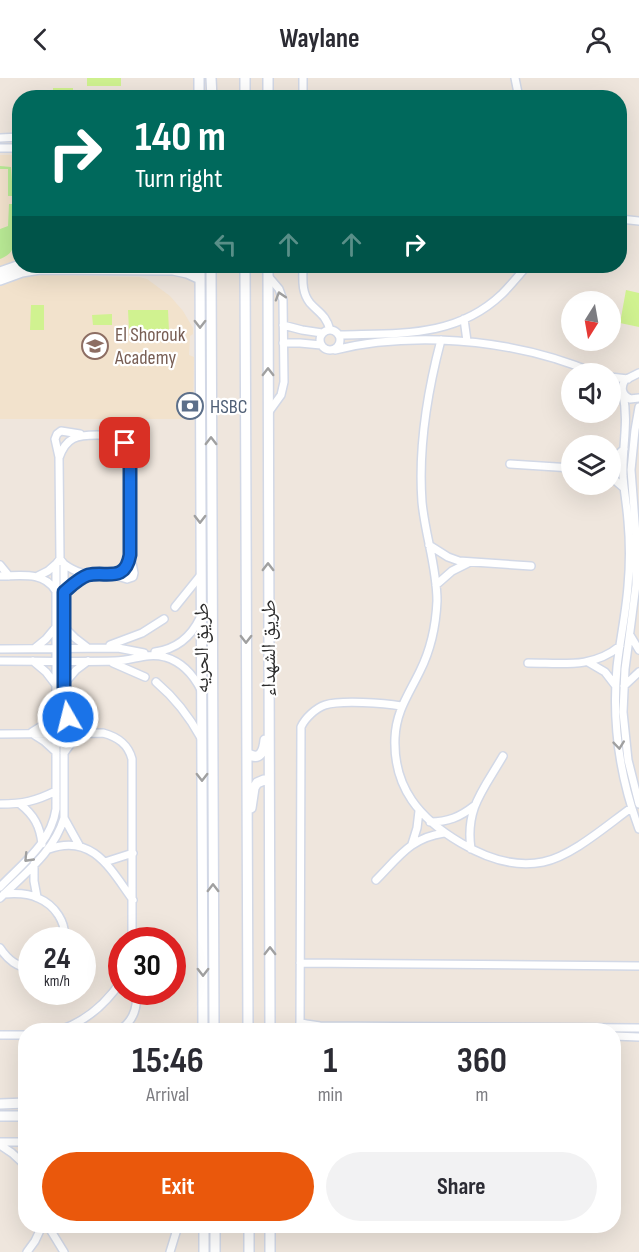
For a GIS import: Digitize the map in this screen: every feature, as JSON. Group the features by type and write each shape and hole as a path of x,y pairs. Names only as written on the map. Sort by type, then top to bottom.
{"street":[{"path":"0,280 19,273"},
{"path":"187,273 200,279"},
{"name":"طريق الحريه","path":"200,273 203,1023"},
{"name":"طريق الحريه","path":"211,273 214,1023"},
{"name":"طريق الشهداء","path":"245,273 248,1023"},
{"path":"303,273 306,297 325,318 326,332"},
{"path":"283,325 302,330 337,332 340,335 423,332 438,329 464,319 490,304 521,273"},
{"path":"268,276 282,296 283,325 282,391 268,412"},
{"name":"طريق الشهداء","path":"268,276 270,1023"},
{"path":"464,319 467,341"},
{"path":"321,345 320,337 326,332"},
{"path":"335,350 340,343 340,335"},
{"path":"441,340 427,402 421,456 422,503 436,585 435,619 430,644 421,669 401,706 397,722 396,761 403,784 419,811 444,833 494,859 520,864 554,859 575,848 631,808"},
{"path":"283,343 321,345 327,350 335,350 358,344 387,341 467,341 527,350 569,363"},
{"path":"200,349 211,349"},
{"path":"634,377 623,383 627,420 623,462 624,489 629,535 628,585 620,646 620,687 628,760 639,803"},
{"path":"623,392 630,399 639,398"},
{"path":"639,407 631,470 636,535 634,609 616,722 620,761 631,808 639,829"},
{"path":"2,896 49,849 60,831 64,818 60,752 59,458 55,439 61,431 82,435 113,436 125,443 128,449 130,456 130,555 126,568 114,575"},
{"path":"59,458 65,445 82,435"},
{"path":"633,442 639,453"},
{"path":"621,452 624,449"},
{"path":"510,464 561,467"},
{"path":"621,486 624,489"},
{"path":"634,497 639,487"},
{"path":"429,545 448,557 471,563 531,566"},
{"path":"60,562 89,575 114,575 127,579 133,577 134,573 130,555"},
{"path":"38,576 60,562"},
{"path":"436,585 452,571 471,563"},
{"path":"0,565 9,576"},
{"path":"60,591 89,575"},
{"path":"0,576 38,576 49,581 60,591"},
{"path":"175,607 200,576"},
{"path":"200,600 212,600"},
{"path":"0,649 123,648 148,653 176,646 191,634 200,618"},
{"path":"103,648 142,633 164,619"},
{"path":"60,627 88,648"},
{"path":"34,649 60,627"},
{"path":"630,635 639,650"},
{"path":"528,663 588,662 605,657 620,646"},
{"path":"0,661 108,661 148,655 167,657 184,666 201,690"},
{"path":"33,661 60,684"},
{"path":"60,684 88,661"},
{"path":"108,661 145,677"},
{"path":"588,662 597,666 620,687"},
{"path":"620,687 639,672"},
{"path":"156,682 178,702 202,740"},
{"path":"303,1023 300,1022 301,727 303,722 319,708 331,704 372,703 401,706"},
{"path":"201,706 212,706"},
{"path":"60,710 83,733"},
{"path":"30,733 45,724 60,710"},
{"path":"247,753 253,756 261,753 268,727"},
{"path":"30,733 60,752"},
{"path":"0,887 42,844 50,831 55,817 60,752 83,733"},
{"path":"0,734 103,733 121,740 127,747 131,755 133,789 132,927"},
{"path":"471,849 469,827 474,806 503,756"},
{"path":"247,817 251,811 255,785 262,780 269,782"},
{"path":"0,804 20,804 56,791"},
{"path":"20,804 36,821 42,844"},
{"path":"430,822 454,819 474,806"},
{"path":"412,844 419,811"},
{"path":"64,818 79,845 105,862 133,900"},
{"path":"376,880 412,844 444,833"},
{"path":"49,849 64,845 79,845"},
{"path":"105,862 133,853"},
{"path":"34,864 33,881 37,897"},
{"path":"2,896 21,894 45,901 58,914 63,927"},
{"path":"0,948 18,965"},
{"path":"300,963 639,966"},
{"path":"76,1023 95,1012 108,998"},
{"path":"128,1023 134,1015 136,1005"},
{"path":"199,1023 203,1011"},
{"path":"621,1028 639,1028"},
{"path":"0,1033 18,1035"},
{"path":"621,1036 639,1036"},
{"path":"0,1104 18,1103"},
{"path":"0,1116 18,1116"},
{"path":"0,1143 18,1142"},
{"path":"0,1143 18,1159"},
{"path":"27,1252 38,1233"},
{"path":"52,1233 64,1252"},
{"path":"170,1252 176,1233"},
{"path":"204,1233 204,1252"},
{"path":"215,1233 215,1252"},
{"path":"249,1233 249,1252"},
{"path":"270,1233 270,1252"}],"shaded area":[{"path":"0,155 12,155 12,264 0,269"},
{"name":"El Shorouk Academy","path":"42,275 139,277 147,279 170,296 183,311 193,328 189,355 194,357 193,419 0,419 0,286 26,277"}],"green space":[{"path":"87,78 121,78 121,86 87,86"},
{"path":"53,88 73,88 73,90 53,90"},
{"path":"0,166 11,167 12,196 8,196 8,169 0,169"},
{"path":"9,204 12,204 12,250 0,259 0,229 8,226"},
{"path":"626,290 639,293 639,327 621,323"},
{"path":"31,305 44,305 44,330 30,330"},
{"path":"128,310 168,310 169,331 129,331"},
{"path":"112,314 112,325 93,325 92,315"}],"place":[{"name":"El Shorouk Academy","path":"95,346"},
{"name":"HSBC","path":"190,406"}],"route":[{"path":"68,717 64,710 64,592 75,582 89,575 114,575 126,568 129,562 130,456 125,443"}]}
